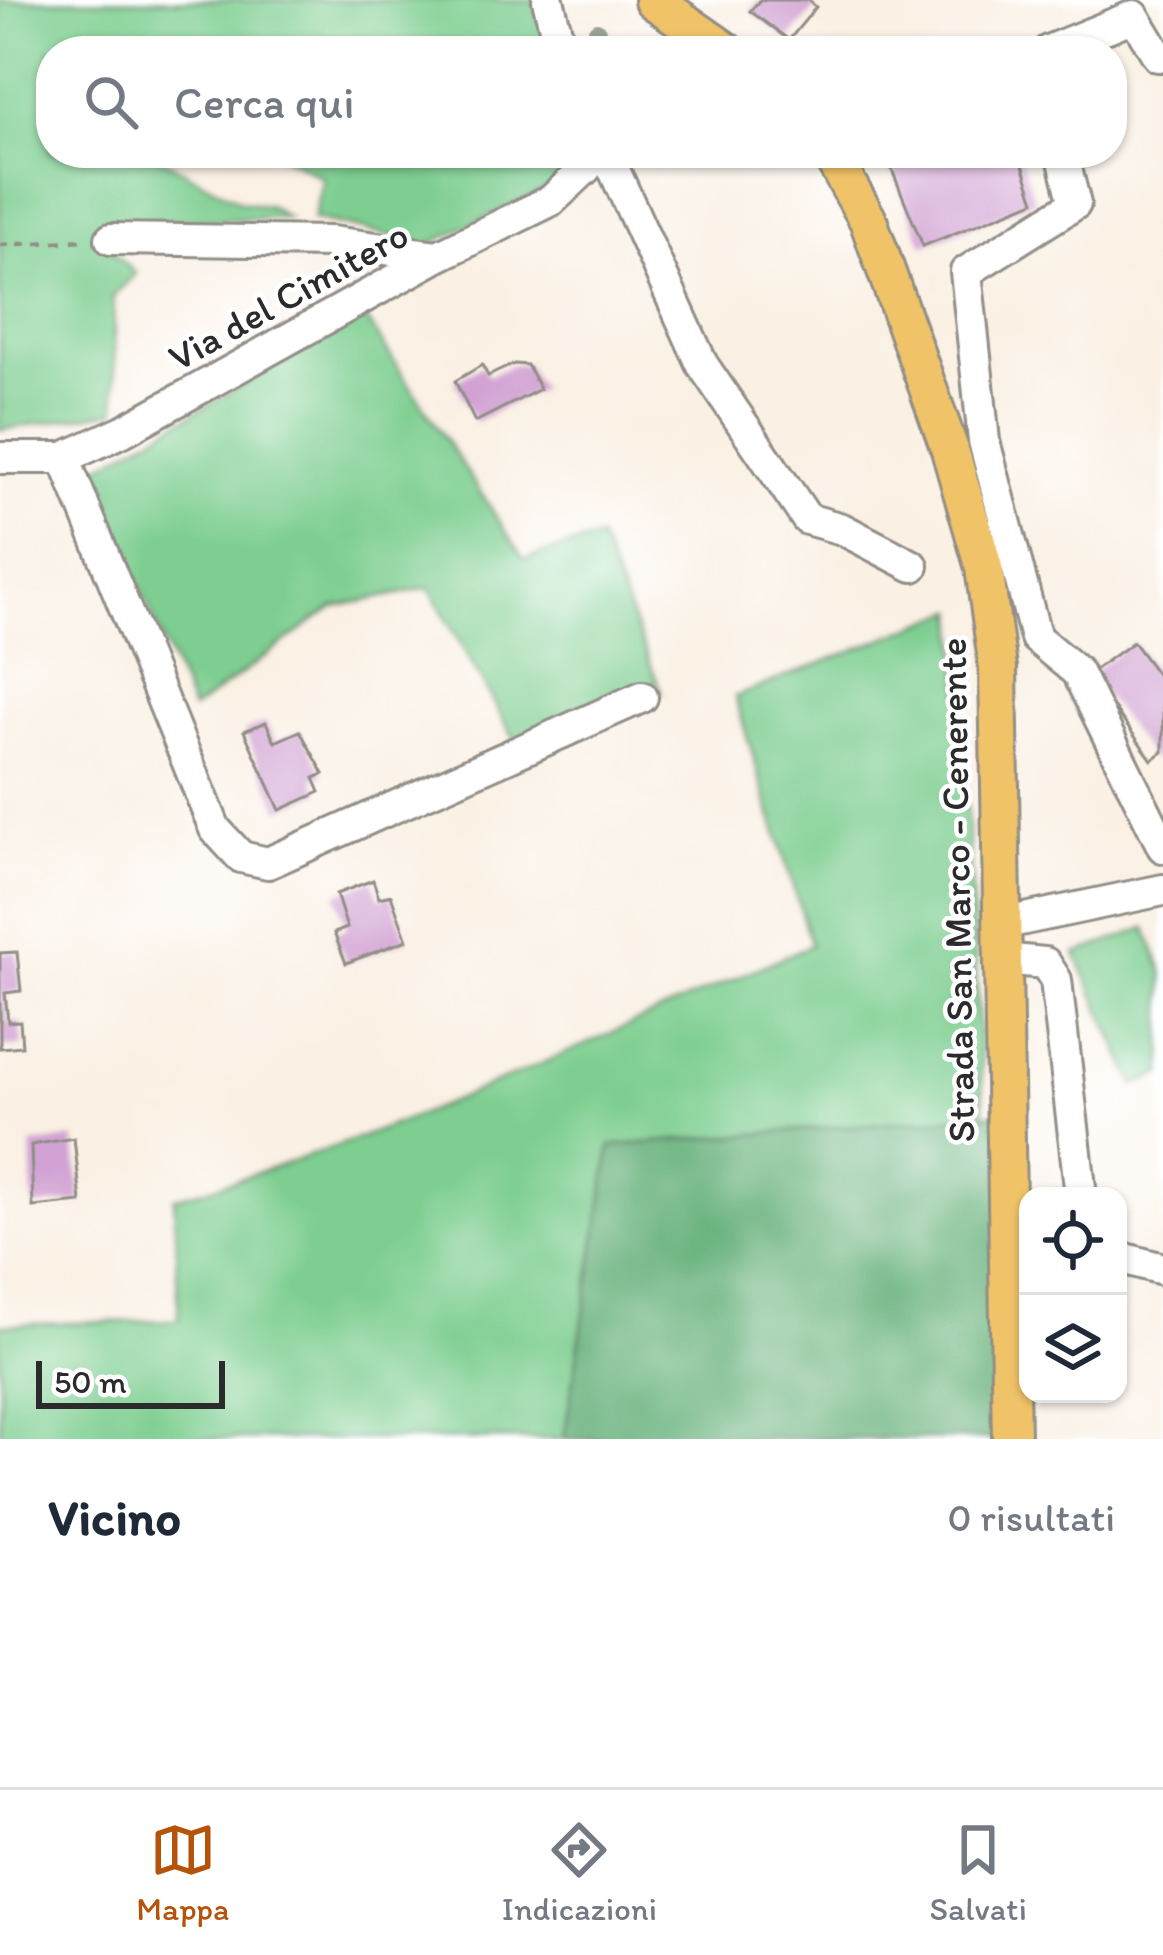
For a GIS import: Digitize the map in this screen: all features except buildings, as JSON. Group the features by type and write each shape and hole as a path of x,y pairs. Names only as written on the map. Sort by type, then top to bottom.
{"main road":[{"path":"655,0 705,36"},
{"name":"Strada San Marco - Cenerente","path":"839,168 868,220 950,450 984,568 998,668 1011,1439"}],"street":[{"path":"548,0 557,36"},
{"path":"1085,36 1134,16 1158,56 1163,56"},
{"name":"Via del Cimitero","path":"0,458 64,458 142,420 438,256 552,200 586,168"},
{"path":"612,168 702,364 807,519 842,529 913,566"},
{"path":"1066,168 1075,204 966,272 984,441 1036,638 1077,672 1163,847"},
{"path":"111,239 332,242 438,256"},
{"path":"64,458 215,829 241,857 268,863 642,697"},
{"path":"1001,941 1163,890"},
{"path":"1001,941 1046,962 1056,980 1080,1187"},
{"path":"1127,1259 1163,1269"}],"path":[{"path":"0,244 111,239"}],"green space":[{"path":"0,0 533,0 546,36 36,36 36,168 178,168 241,202 270,207 287,218 112,223 111,250 136,274 113,296 116,411 0,430"},
{"path":"305,168 565,168 561,182 430,244 313,219 323,178"},
{"path":"365,317 524,559 599,538 662,693 642,697 521,751 429,588 333,607 192,710 91,471"},
{"path":"956,610 984,1115 611,1146 564,1439 0,1439 0,1325 179,1320 174,1198 256,1174 417,1115 811,945 735,697"},
{"path":"1146,928 1163,971 1163,1074 1135,1085 1076,954"},
{"path":"1004,1113 1011,1439 564,1439 611,1146"}]}
